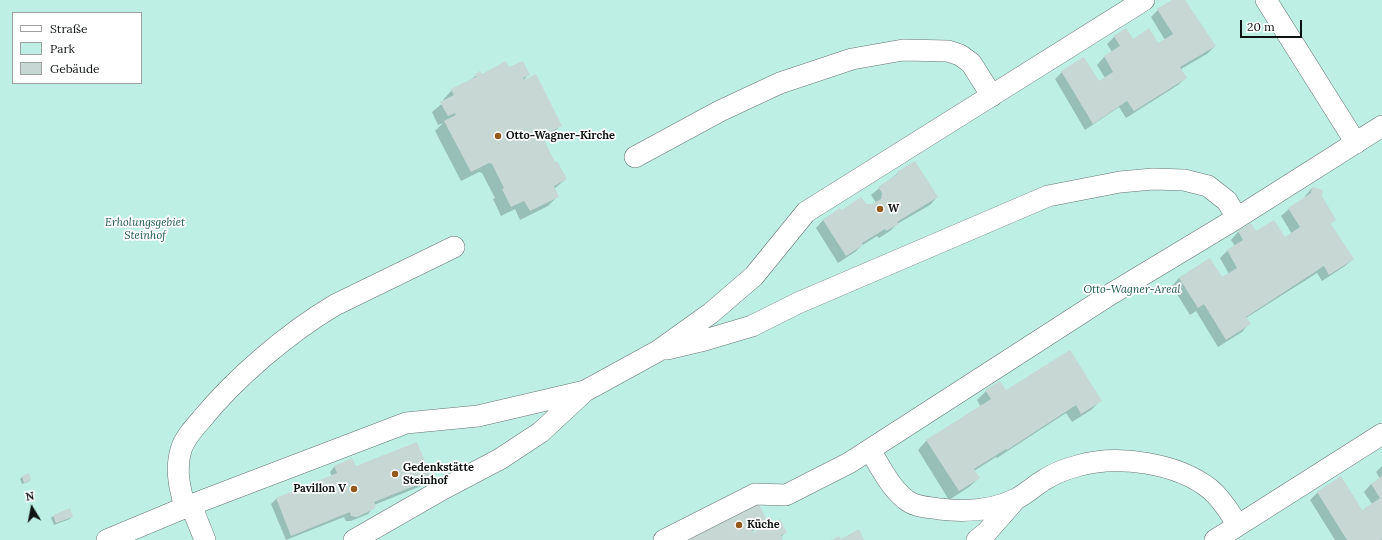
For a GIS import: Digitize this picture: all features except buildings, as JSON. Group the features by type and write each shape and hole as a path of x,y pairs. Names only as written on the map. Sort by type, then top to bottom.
{"lane":[{"path":"354,540 443,489 500,460 541,432 586,390 658,351 711,313 754,276 806,212 1144,0"},
{"path":"1266,0 1356,143"},
{"path":"634,157 714,114 780,83 852,58 903,50 948,51 960,55 971,63 992,96"},
{"path":"664,540 755,494 786,495 849,463 1111,294 1237,218 1382,126"},
{"path":"658,351 705,340 752,326 798,303 1048,196 1120,182 1153,179 1184,180 1208,186 1226,201 1237,218"},
{"path":"205,540 188,506 178,470 181,450 189,434 210,408 249,370 323,312 454,248"},
{"path":"107,540 188,506 406,424 478,416 586,390"},
{"path":"1215,540 1382,434"},
{"path":"870,450 891,485 905,499 917,506 957,511 993,508 1016,499 1045,479 1077,466 1110,461 1138,462 1167,468 1186,475 1210,489 1223,503 1238,525"},
{"path":"977,540 987,532 1016,499"}],"green space":[{"name":"Otto-Wagner-Areal","path":"0,0 1382,0 1382,540 0,540"}],"place":[{"name":"Otto-Wagner-Kirche","path":"498,136"},
{"name":"W","path":"880,209"},
{"name":"Gedenkstätte Steinhof","path":"395,474"},
{"name":"Pavillon V","path":"354,489"},
{"name":"Küche","path":"739,525"}],"park label":[{"name":"Erholungsgebiet Steinhof","path":"145,229"}]}
